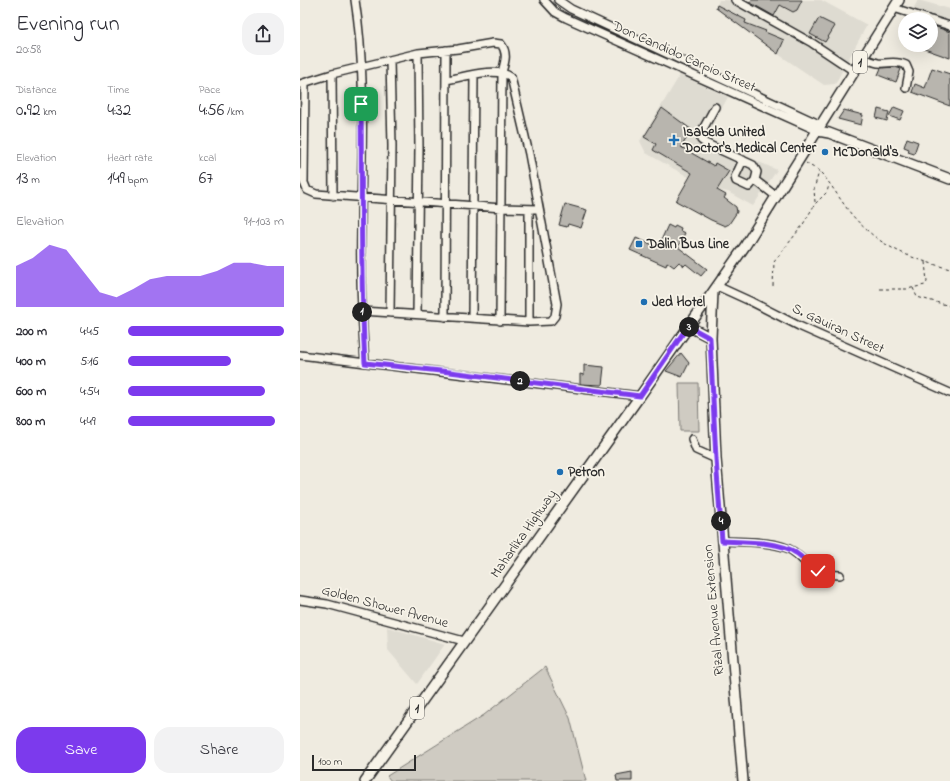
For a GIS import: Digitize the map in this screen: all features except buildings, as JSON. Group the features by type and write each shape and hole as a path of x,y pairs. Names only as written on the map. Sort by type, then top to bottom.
{"main road":[{"name":"Maharlika Highway","path":"365,781 715,289 777,197 897,4"},
{"path":"819,128 950,179"},
{"name":"Rizal Avenue Extension","path":"715,289 710,338 716,459 743,781"},
{"path":"688,326 710,338"}],"street":[{"path":"355,0 360,38 362,312 365,363"},
{"name":"Don Candido Carpio Street","path":"544,0 555,12 566,18 819,128"},
{"name":"Don Candido Carpio Street","path":"558,0 571,9 819,128"},
{"path":"735,0 812,43 854,71"},
{"path":"897,4 914,12"},
{"path":"938,22 950,26"},
{"path":"304,183 303,84 332,74 418,53 493,43 501,44 506,53 506,59 502,72 500,321"},
{"path":"445,316 446,50"},
{"path":"417,314 418,53"},
{"path":"863,58 873,62 880,63 894,61 906,65 909,72 906,88"},
{"path":"390,60 392,146 390,313"},
{"path":"362,312 472,317 500,321 529,322 551,321 556,311 557,304 529,154 511,77 502,72 446,80"},
{"path":"332,74 333,196"},
{"path":"472,317 474,75"},
{"path":"714,107 703,129 701,140 743,160 756,168 757,172 755,180 748,187 736,181 735,177 743,160"},
{"path":"300,173 307,190 311,193 391,201 502,208 538,208"},
{"path":"755,180 777,197"},
{"path":"529,209 529,322"},
{"name":"S. Gauiran Street","path":"715,289 752,302 806,329 950,393"},
{"path":"300,355 640,396"},
{"path":"692,440 696,450 716,459"},
{"path":"722,541 751,542 784,547 796,552 810,566 818,571 840,575"},
{"name":"Golden Shower Avenue","path":"300,600 327,604 464,641"}],"path":[{"path":"800,160 820,172 852,215 867,231 889,247 925,262 950,269"},
{"path":"815,204 814,189 820,172"},
{"path":"773,286 774,262 802,226 815,204 827,192 829,185"},
{"path":"880,289 912,288 925,285 927,282 925,262"},
{"path":"912,288 917,297 950,306"}],"shaded area":[{"path":"719,0 821,0 867,25 835,84 824,85 778,54 716,8"},
{"path":"918,0 950,9 950,59 932,52 938,52 938,12 912,12"},
{"name":"Isabela United Doctor's Medical Center","path":"680,75 728,97 705,138 777,170 753,206 728,192 718,190 715,192 646,153 640,141"},
{"path":"679,383 698,383 699,431 680,431"},
{"path":"387,627 445,644 417,684 388,650"},
{"path":"545,667 570,718 586,781 391,781 387,776 484,715"}],"place":[{"name":"Isabela United Doctor's Medical Center","path":"674,140"},
{"name":"McDonald's","path":"825,152"},
{"name":"Dalin Bus Line","path":"639,244"},
{"name":"Jed Hotel","path":"644,302"},
{"name":"Petron","path":"560,472"}],"route":[{"path":"361,104 362,142 360,231 365,363 640,396 688,326 710,338 722,541 751,542 784,547 796,552 810,566 818,571"}]}
